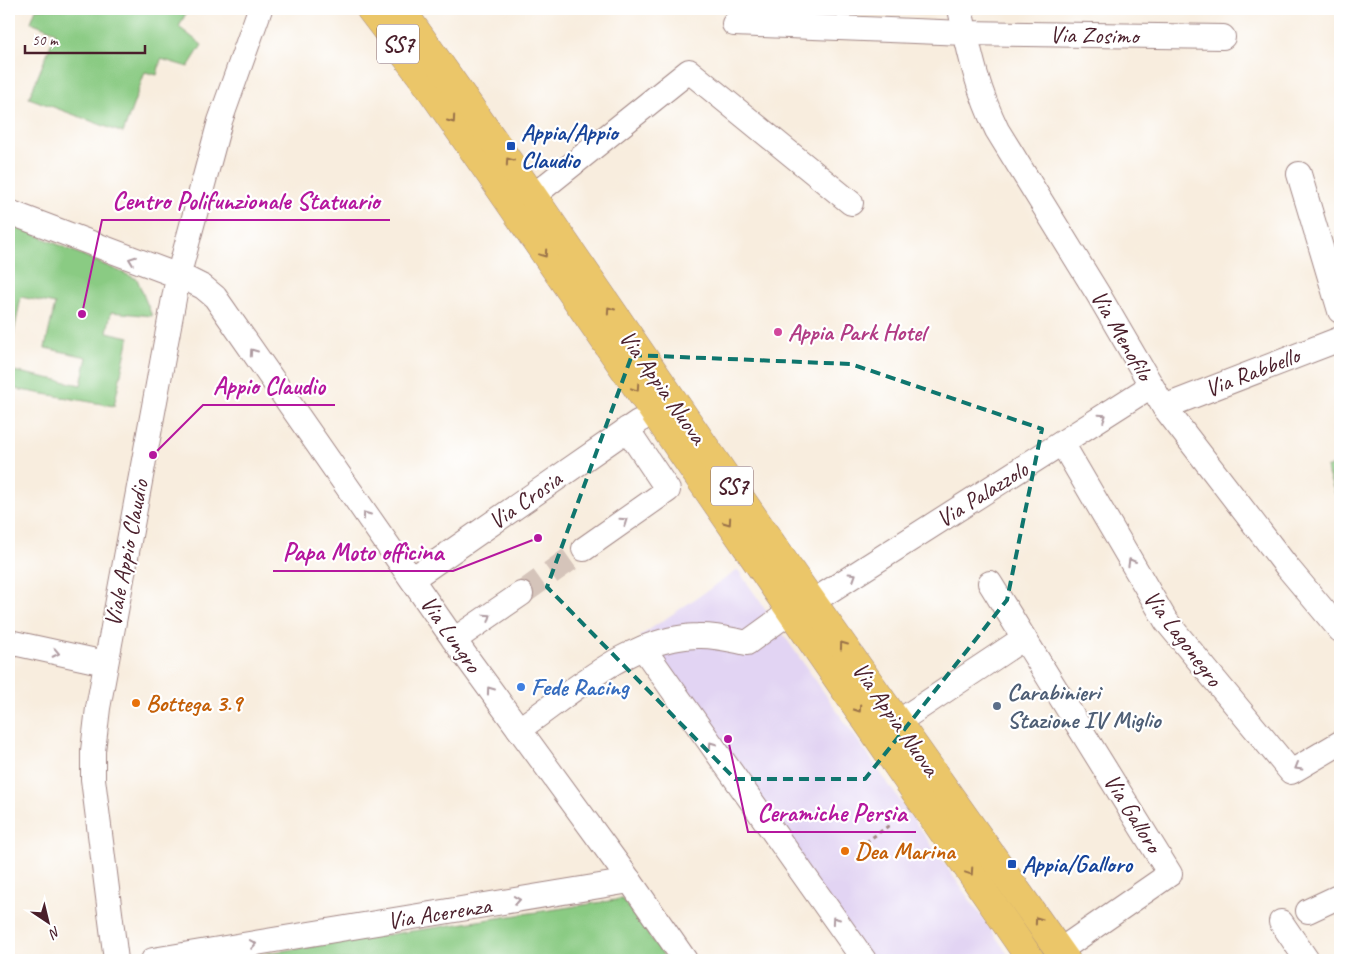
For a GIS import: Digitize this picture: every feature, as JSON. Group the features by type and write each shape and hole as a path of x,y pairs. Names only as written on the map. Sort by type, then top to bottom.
{"main road":[{"name":"Via Appia Nuova","path":"370,9 424,80 652,412 802,606 898,722 1063,956"},
{"name":"Via Appia Nuova","path":"401,9 533,196 802,606 994,908 1031,960"}],"street":[{"name":"Viale Appio Claudio","path":"116,960 93,779 95,729 105,663 178,277 220,121 260,9"},
{"name":"Via Menofilo","path":"960,9 974,75 984,103 997,130 1098,294 1151,386 1164,407 1288,568 1340,630"},
{"name":"Via Zosimo","path":"734,24 965,33 1223,37"},
{"path":"533,196 689,71 851,203"},
{"path":"1299,174 1340,310"},
{"name":"Via Lungro","path":"9,212 196,283 215,297 454,640 630,881"},
{"name":"Via Rabbello","path":"1164,407 1340,339"},
{"name":"Via Palazzolo","path":"519,730 549,709 579,684 607,666 643,648 699,636 748,643 802,606 1062,444 1151,386"},
{"name":"Via Crosia","path":"412,579 632,425 668,490 584,549"},
{"name":"Via Lagonegro","path":"1062,444 1166,621 1291,772 1340,743"},
{"name":"Via Galloro","path":"990,583 1170,874 1063,956"},
{"path":"454,640 521,594"},
{"path":"898,722 1024,638"},
{"path":"9,642 105,663"},
{"path":"643,648 864,960"},
{"path":"630,881 685,960"},
{"name":"Via Acerenza","path":"153,960 630,881"},
{"path":"1308,911 1340,896"},
{"name":"Via Appia Nuova","path":"994,908 1021,960"},
{"path":"1281,922 1307,960"}],"path":[{"path":"866,842 891,824"}],"highlighted area":[{"path":"632,355 851,364 1042,429 1007,600 865,779 735,779 547,587"}],"shaded area":[{"path":"738,570 1012,960 870,960 640,636"}],"green space":[{"path":"36,9 188,9 179,27 202,45 188,67 161,59 157,75 145,72 123,133 29,98 56,32 31,22"},
{"path":"9,223 137,279 152,316 111,312 107,332 129,337 114,406 9,388 9,370 81,385 87,357 45,348 55,304 21,297 9,358"},
{"path":"1340,462 1340,508 1326,468"},
{"path":"622,899 667,960 222,960"}],"tunnel":[{"path":"521,594 584,549"}],"place":[{"name":"Appia/Appio Claudio","path":"511,146"},
{"name":"Centro Polifunzionale Statuario","path":"82,314"},
{"name":"Appia Park Hotel","path":"778,332"},
{"name":"Appio Claudio","path":"153,455"},
{"name":"Papa Moto officina","path":"538,538"},
{"name":"Fede Racing","path":"521,687"},
{"name":"Bottega 3.9","path":"136,703"},
{"name":"Carabinieri Stazione IV Miglio","path":"997,706"},
{"name":"Ceramiche Persia","path":"728,739"},
{"name":"Dea Marina","path":"845,851"},
{"name":"Appia/Galloro","path":"1012,864"}]}
